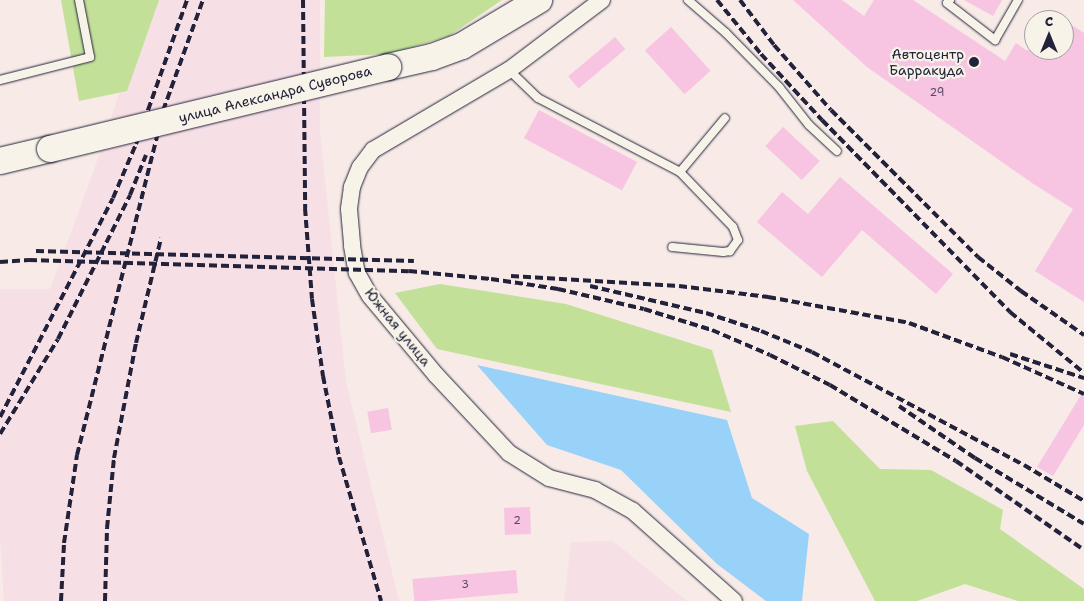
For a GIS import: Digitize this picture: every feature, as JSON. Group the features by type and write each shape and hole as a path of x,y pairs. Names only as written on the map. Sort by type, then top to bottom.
{"main road":[{"name":"улица Александра Суворова","path":"0,161 432,57 462,46 539,0"}],"street":[{"name":"Южная улица","path":"602,0 508,70 372,150 360,167 352,187 349,209 352,246 357,273 370,296 424,361 509,453 549,478 595,490 633,511 734,601"}],"lane":[{"path":"0,80 90,57 79,0"},
{"path":"688,0 726,33 779,86 808,125 837,151"},
{"path":"950,0 948,3 995,40 1018,0"},
{"path":"508,70 538,98 680,172 733,227 738,240 736,246 730,251 723,252 672,247"},
{"path":"680,172 725,118"}],"shaded area":[{"path":"154,0 320,0 320,132 346,382 399,601 4,601 0,536 0,289 50,289 94,170 145,15"},
{"path":"613,541 687,601 564,601 571,542"}],"green space":[{"path":"61,0 159,0 127,91 79,101"},
{"path":"325,0 502,0 449,36 389,54 324,57"},
{"path":"440,284 566,304 712,350 731,412 437,349 395,293"},
{"path":"833,421 880,469 931,470 1003,510 1000,529 1084,589 1084,601 1018,601 965,584 917,601 875,601 807,471 795,426"}],"water":[{"path":"477,365 727,420 752,498 809,534 802,601 766,601 717,564 621,470 547,445"}],"building":[{"path":"793,0 842,0 864,16 874,0 913,0 1005,61 1016,43 1024,49 1024,60 1074,60 1074,26 1084,33 1084,302 1035,271 1073,209 1032,183 867,67"},
{"path":"964,0 1002,0 993,16"},
{"path":"671,27 710,71 684,94 645,50"},
{"path":"615,37 625,49 579,88 568,76"},
{"path":"539,110 637,162 622,190 524,138"},
{"path":"783,127 820,161 802,180 765,146"},
{"path":"840,177 953,274 936,294 862,230 822,277 757,222 782,192 808,214"},
{"path":"1084,390 1084,425 1053,476 1037,467"},
{"path":"388,408 392,430 371,433 367,412"},
{"path":"530,507 531,534 505,535 504,508"},
{"path":"516,570 518,593 414,601 412,579"}],"railway":[{"path":"0,417 113,198 136,144 187,0"},
{"path":"159,122 203,0"},
{"path":"303,0 305,208 312,299 323,376 339,457 381,601"},
{"path":"717,0 761,54 822,120 1010,312 1084,373"},
{"path":"740,0 774,45 831,110 978,257 1021,291 1084,335"},
{"path":"61,601 64,543 77,455 162,116"},
{"path":"0,434 58,339 130,195 146,155"},
{"path":"105,601 107,528 114,458 136,343 161,238"},
{"path":"36,251 414,261"},
{"path":"0,262 29,260 409,271 491,279 558,289 644,309 712,330 770,355 830,385 956,461 1084,550"},
{"path":"511,276 679,286 768,297 909,323 1002,357 1084,394"},
{"path":"590,286 706,313 761,331 812,352 1024,465 1084,501"},
{"path":"1010,354 1084,378"},
{"path":"899,406 975,458 1084,524"}],"place":[{"name":"Автоцентр Барракуда","path":"974,62"}]}
